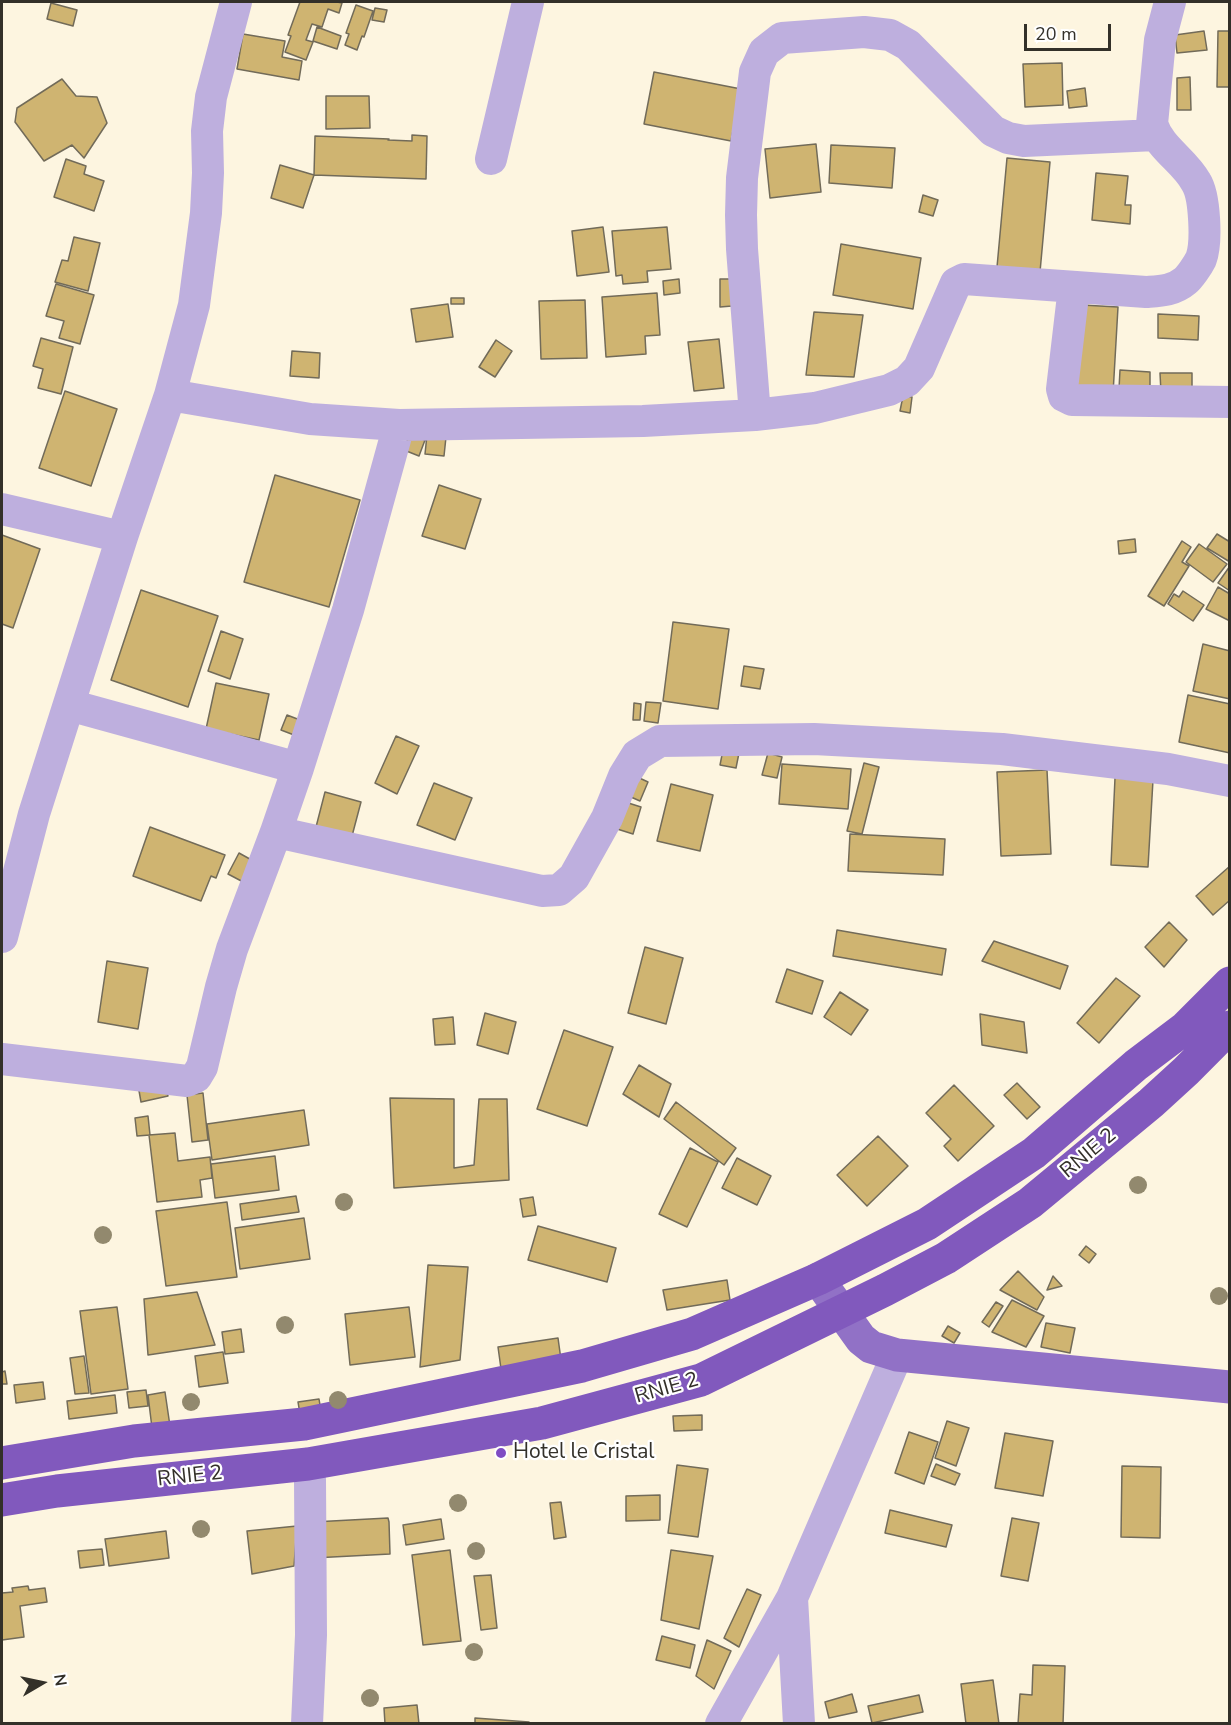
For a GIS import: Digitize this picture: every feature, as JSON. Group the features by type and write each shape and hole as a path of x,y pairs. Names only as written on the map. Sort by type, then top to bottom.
{"highway":[{"name":"RNIE 2","path":"2,1463 134,1441 304,1424 582,1366 692,1334 818,1279 927,1224 1034,1153 1136,1065 1185,1028 1230,983"},
{"name":"RNIE 2","path":"2,1500 57,1491 308,1464 542,1423 701,1380 840,1313 946,1258 1030,1203 1160,1095 1230,1027"}],"main road":[{"path":"818,1279 861,1340 871,1347 897,1354 1230,1387"}],"street":[{"path":"2,937 34,814 122,537 170,395 194,305 206,213 207,130 211,97 236,2"},
{"path":"491,159 528,2"},
{"path":"170,395 310,419 399,426 643,421 755,415 825,405 889,390 907,381 919,368 956,284 964,279 1146,292 1170,290 1186,280 1201,258 1204,226 1201,194 1196,181 1156,135 1152,124 1160,39 1170,2"},
{"path":"755,415 742,249 742,178 755,72 764,52 782,38 864,32 890,35 908,45 993,131 1008,138 1024,141 1156,135"},
{"path":"1074,287 1062,389 1064,396 1072,400 1230,402"},
{"path":"2,1059 187,1081 196,1077 202,1067 232,949 298,768 348,610 399,426"},
{"path":"2,509 122,537"},
{"path":"69,705 298,768"},
{"path":"276,832 542,891 559,890 574,877 607,818 624,776 637,755 660,741 814,739 1002,750 1168,769 1230,781"},
{"path":"721,1724 792,1598 897,1354"},
{"path":"307,1724 311,1635 308,1464"},
{"path":"792,1598 799,1724"}],"building":[{"path":"300,2 342,3 339,13 328,9 322,27 312,24 306,40 313,42 306,60 285,52 291,36 288,35"},
{"path":"51,3 77,10 73,26 47,19"},
{"path":"356,5 373,11 357,50 345,45 349,34 346,33"},
{"path":"375,8 387,10 384,22 372,20"},
{"path":"317,27 341,36 337,49 313,41"},
{"path":"1204,31 1207,50 1177,53 1175,35"},
{"path":"1218,31 1230,31 1230,87 1217,87"},
{"path":"243,34 285,41 282,57 302,61 299,80 237,69"},
{"path":"1062,63 1063,105 1025,107 1023,64"},
{"path":"654,72 741,89 731,141 644,124"},
{"path":"1190,77 1191,110 1177,110 1177,78"},
{"path":"62,79 76,96 97,97 107,123 84,158 72,145 44,161 15,122 17,108"},
{"path":"1085,88 1087,106 1069,108 1067,91"},
{"path":"326,96 369,96 370,128 326,129"},
{"path":"412,135 427,136 426,179 314,175 315,136 412,141"},
{"path":"816,144 821,192 770,198 765,149"},
{"path":"831,145 895,148 892,188 829,183"},
{"path":"1007,158 1050,162 1040,272 997,267"},
{"path":"66,159 86,166 84,174 104,181 94,211 54,197"},
{"path":"280,165 314,175 303,208 271,198"},
{"path":"1096,173 1128,176 1125,205 1131,205 1130,224 1092,220"},
{"path":"923,195 938,200 933,216 919,212"},
{"path":"603,227 609,272 577,276 572,231"},
{"path":"667,227 671,269 647,271 648,282 623,284 622,275 616,276 612,231"},
{"path":"74,237 100,243 88,291 55,282 62,260 68,261"},
{"path":"841,244 921,258 913,309 833,295"},
{"path":"679,279 680,293 664,295 663,281"},
{"path":"720,279 732,279 732,306 720,307"},
{"path":"56,284 94,295 80,344 59,338 64,321 46,316"},
{"path":"657,293 660,335 645,336 646,354 606,357 602,297"},
{"path":"451,298 464,298 464,304 451,304"},
{"path":"585,300 587,358 541,359 539,301"},
{"path":"448,304 453,337 416,342 411,309"},
{"path":"1082,305 1118,307 1113,394 1076,392"},
{"path":"814,312 863,315 854,377 806,375"},
{"path":"1158,314 1199,316 1198,340 1158,338"},
{"path":"41,338 73,347 61,394 38,388 43,369 33,366"},
{"path":"719,339 724,388 694,391 688,342"},
{"path":"496,340 512,351 495,377 479,367"},
{"path":"292,351 320,353 319,378 290,376"},
{"path":"1120,370 1150,372 1150,390 1119,389"},
{"path":"1160,373 1192,373 1192,392 1161,393"},
{"path":"65,391 117,409 91,486 39,468"},
{"path":"903,396 912,397 910,413 900,411"},
{"path":"409,435 425,440 419,456 404,450"},
{"path":"427,435 446,437 444,456 425,454"},
{"path":"275,475 360,500 329,607 244,582"},
{"path":"439,485 481,499 465,549 422,536"},
{"path":"1217,534 1230,542 1230,562 1207,548"},
{"path":"2,535 40,549 13,628 2,624"},
{"path":"1135,539 1136,552 1119,554 1118,541"},
{"path":"1182,541 1191,547 1182,562 1189,566 1164,606 1148,596"},
{"path":"1199,544 1227,564 1213,582 1186,562"},
{"path":"1230,566 1230,591 1218,583"},
{"path":"1218,587 1230,594 1230,621 1206,609"},
{"path":"141,590 218,616 188,707 111,680"},
{"path":"1183,591 1204,605 1193,621 1168,604 1174,594 1179,597"},
{"path":"673,622 729,629 718,709 663,701"},
{"path":"221,631 243,639 230,679 208,671"},
{"path":"1203,644 1230,651 1230,699 1193,691"},
{"path":"744,666 764,669 760,689 741,686"},
{"path":"216,683 269,694 259,740 206,729"},
{"path":"1188,695 1230,704 1230,753 1179,742"},
{"path":"646,702 661,703 658,723 644,721"},
{"path":"634,703 641,704 640,720 633,720"},
{"path":"287,715 300,720 294,735 281,730"},
{"path":"396,736 419,746 397,794 375,783"},
{"path":"723,750 739,753 736,768 720,765"},
{"path":"768,753 782,757 777,778 762,775"},
{"path":"864,763 879,767 862,834 847,831"},
{"path":"782,764 851,769 848,809 779,804"},
{"path":"1047,770 1051,854 1001,856 997,772"},
{"path":"633,775 648,782 640,801 624,794"},
{"path":"1115,778 1153,780 1148,867 1111,865"},
{"path":"434,783 472,798 455,840 417,825"},
{"path":"671,784 713,795 700,851 657,841"},
{"path":"325,792 361,802 352,836 316,827"},
{"path":"622,801 641,807 633,834 614,828"},
{"path":"150,827 225,855 216,878 211,876 201,901 133,876"},
{"path":"850,834 945,839 943,875 848,871"},
{"path":"239,853 257,863 247,884 228,874"},
{"path":"1230,866 1230,900 1213,915 1196,896"},
{"path":"1169,922 1187,940 1164,967 1145,947"},
{"path":"837,930 946,949 942,975 833,956"},
{"path":"994,941 1068,966 1060,989 982,961"},
{"path":"645,947 683,958 666,1024 628,1013"},
{"path":"107,961 148,968 138,1029 98,1022"},
{"path":"787,969 823,981 812,1014 776,1002"},
{"path":"1116,978 1140,996 1099,1043 1077,1023"},
{"path":"840,992 868,1010 851,1035 824,1017"},
{"path":"485,1013 516,1022 508,1054 477,1045"},
{"path":"980,1014 1024,1022 1027,1053 982,1045"},
{"path":"453,1017 455,1044 435,1045 433,1019"},
{"path":"564,1030 613,1047 587,1126 537,1109"},
{"path":"639,1065 671,1084 659,1117 623,1094"},
{"path":"164,1082 168,1096 141,1102 138,1085"},
{"path":"1017,1083 1040,1107 1027,1119 1004,1095"},
{"path":"954,1085 994,1126 958,1161 944,1146 951,1139 926,1113"},
{"path":"203,1093 208,1140 192,1142 187,1095"},
{"path":"390,1098 454,1099 454,1168 474,1165 479,1099 507,1099 509,1180 394,1188"},
{"path":"676,1102 736,1148 724,1165 664,1119"},
{"path":"304,1110 309,1145 212,1160 207,1124"},
{"path":"148,1116 150,1135 137,1136 135,1118"},
{"path":"175,1133 178,1161 210,1157 212,1178 200,1180 202,1197 157,1202 149,1135"},
{"path":"878,1136 908,1166 867,1206 837,1175"},
{"path":"690,1148 718,1162 687,1227 659,1214"},
{"path":"275,1156 279,1190 215,1198 211,1164"},
{"path":"737,1158 771,1176 757,1205 722,1188"},
{"path":"296,1196 299,1212 242,1220 240,1204"},
{"path":"533,1197 536,1215 523,1217 520,1199"},
{"path":"227,1202 237,1277 166,1286 156,1211"},
{"path":"304,1218 310,1259 240,1269 235,1228"},
{"path":"538,1226 616,1248 607,1282 528,1260"},
{"path":"1086,1246 1096,1254 1089,1263 1079,1255"},
{"path":"428,1265 468,1267 460,1360 420,1367"},
{"path":"1018,1271 1044,1297 1037,1310 1000,1290"},
{"path":"1053,1276 1062,1286 1047,1290"},
{"path":"727,1280 730,1300 667,1310 663,1290"},
{"path":"197,1292 215,1345 148,1355 144,1299"},
{"path":"1012,1300 1044,1316 1026,1347 992,1332"},
{"path":"996,1302 1003,1306 989,1327 982,1322"},
{"path":"117,1307 128,1389 91,1394 80,1311"},
{"path":"409,1307 415,1357 350,1365 345,1314"},
{"path":"1046,1323 1075,1328 1070,1353 1041,1347"},
{"path":"948,1326 960,1333 954,1343 942,1336"},
{"path":"241,1329 244,1352 225,1354 222,1332"},
{"path":"558,1338 562,1367 502,1376 498,1347"},
{"path":"223,1352 228,1383 199,1387 195,1356"},
{"path":"84,1356 89,1393 75,1394 70,1358"},
{"path":"5,1371 7,1384 2,1384 2,1372"},
{"path":"43,1382 45,1399 16,1403 14,1385"},
{"path":"146,1390 148,1406 129,1408 127,1392"},
{"path":"165,1392 170,1426 152,1428 148,1395"},
{"path":"115,1395 117,1413 69,1419 67,1401"},
{"path":"319,1399 322,1417 301,1420 298,1402"},
{"path":"702,1415 702,1430 674,1431 673,1416"},
{"path":"947,1421 969,1428 956,1466 935,1458"},
{"path":"909,1432 938,1442 924,1484 895,1473"},
{"path":"1005,1433 1053,1441 1043,1496 995,1488"},
{"path":"936,1464 960,1474 955,1485 931,1476"},
{"path":"677,1465 708,1469 698,1537 668,1533"},
{"path":"1122,1466 1161,1467 1160,1538 1121,1537"},
{"path":"660,1495 660,1520 626,1521 626,1496"},
{"path":"561,1502 566,1537 554,1539 550,1503"},
{"path":"890,1510 952,1525 946,1547 885,1533"},
{"path":"388,1518 390,1554 313,1558 313,1522"},
{"path":"1012,1518 1039,1523 1028,1581 1001,1576"},
{"path":"441,1519 444,1539 406,1545 403,1525"},
{"path":"297,1526 294,1566 252,1574 247,1531"},
{"path":"166,1531 169,1558 109,1566 105,1539"},
{"path":"102,1549 104,1565 80,1568 78,1551"},
{"path":"450,1550 461,1641 423,1645 412,1555"},
{"path":"671,1550 713,1556 699,1629 661,1620"},
{"path":"491,1575 497,1628 481,1630 474,1576"},
{"path":"28,1586 29,1590 45,1588 47,1602 20,1606 24,1637 2,1640 2,1593 13,1592 12,1588"},
{"path":"747,1589 761,1595 739,1647 724,1638"},
{"path":"662,1636 695,1645 690,1668 656,1660"},
{"path":"707,1640 731,1651 714,1689 696,1676"},
{"path":"1033,1665 1065,1666 1063,1724 1018,1724 1020,1694 1032,1695"},
{"path":"993,1680 999,1724 966,1724 961,1684"},
{"path":"852,1694 857,1712 829,1718 825,1702"},
{"path":"919,1695 923,1712 872,1723 868,1706"},
{"path":"417,1705 419,1724 385,1724 384,1708"},
{"path":"475,1718 529,1722 529,1724 475,1724"}],"place":[{"name":"Hotel le Cristal","path":"501,1453"}]}
